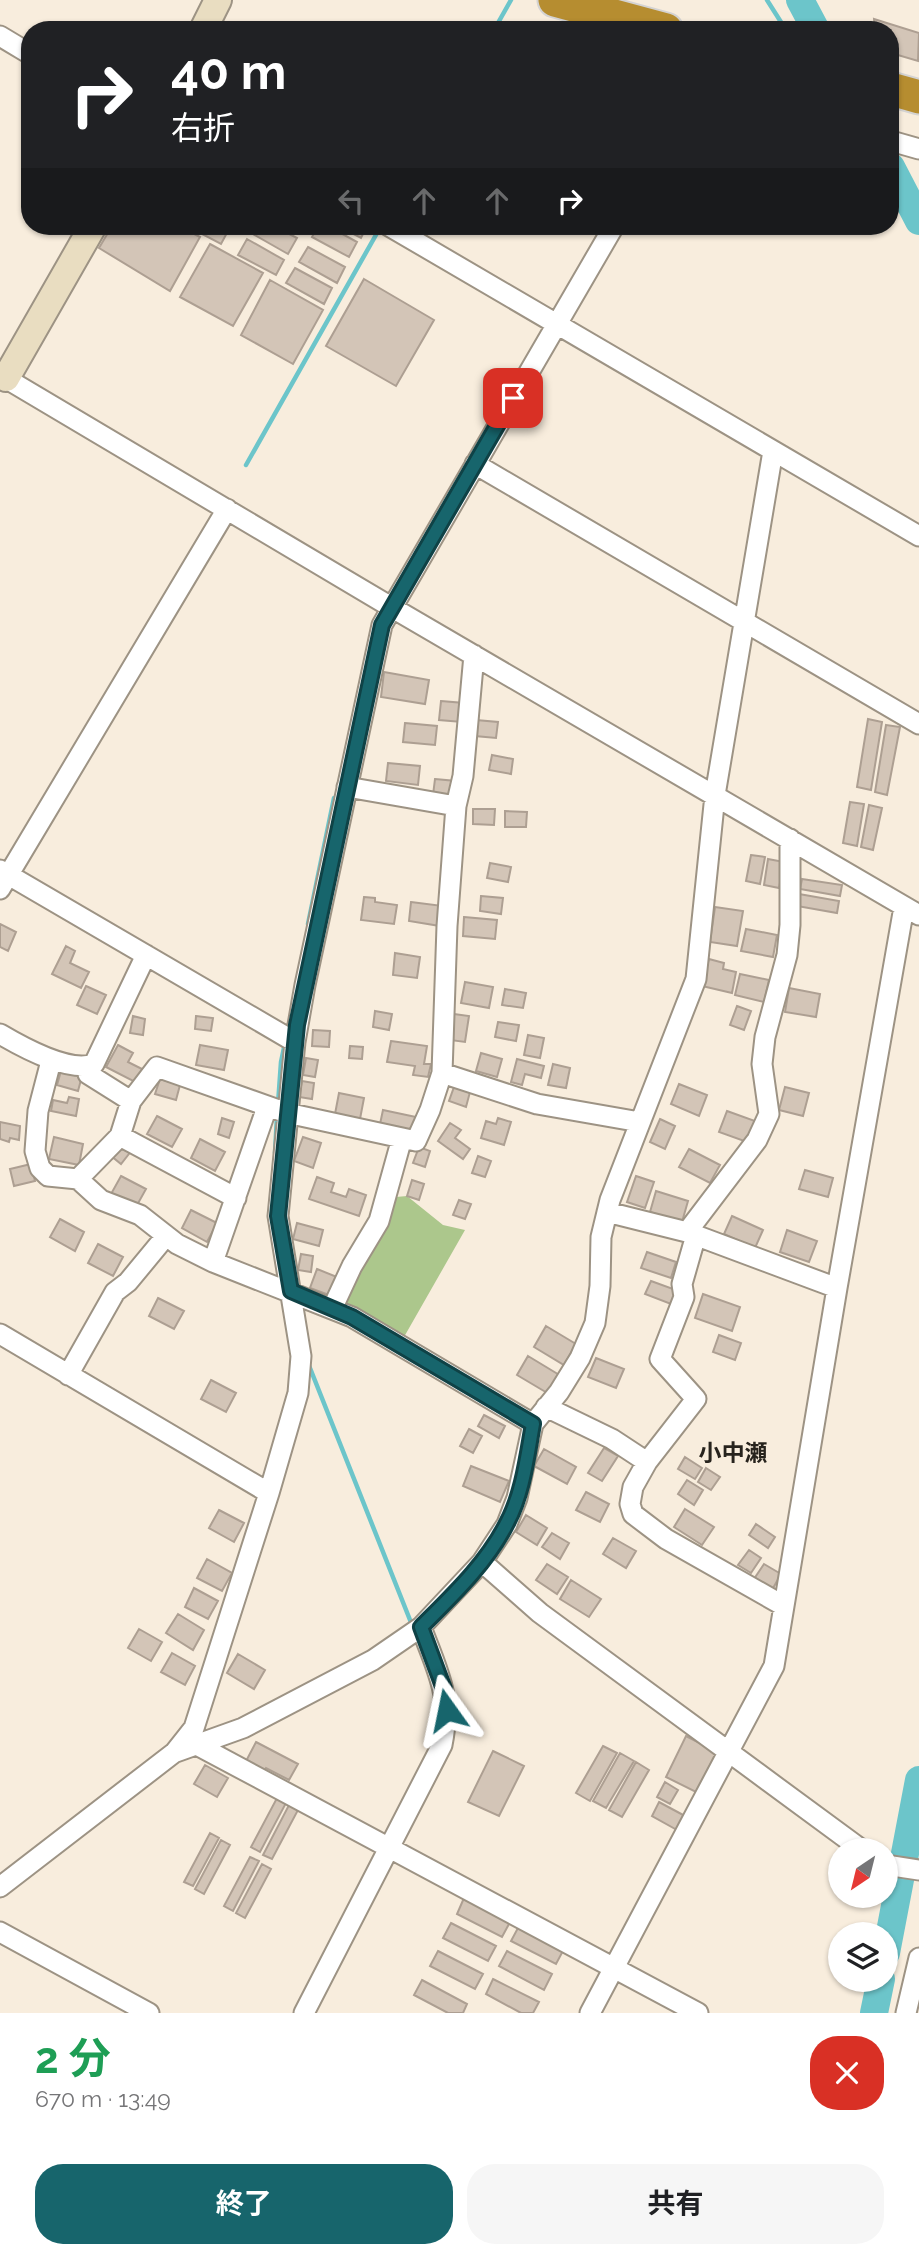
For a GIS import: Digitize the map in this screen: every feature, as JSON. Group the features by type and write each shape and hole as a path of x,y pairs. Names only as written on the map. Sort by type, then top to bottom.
{"highway":[{"path":"555,0 633,21"},
{"path":"899,91 919,97"}],"street":[{"path":"208,21 218,0"},
{"path":"0,36 21,49"},
{"path":"899,143 919,149"},
{"path":"88,235 2,380 912,911 837,1288 774,1666 590,2013"},
{"path":"404,235 919,536"},
{"path":"0,1887 175,1752 194,1728 298,1393 301,1356 278,1216 287,1113 297,1025 382,625 609,235"},
{"path":"175,1752 243,1728 373,1660 421,1627 482,1562 507,1524 517,1499 533,1424 579,1358 595,1323 600,1286 601,1237 607,1212 696,979 715,795 773,451"},
{"path":"475,464 919,724"},
{"path":"227,509 3,878 146,955 295,1042"},
{"path":"78,1179 120,1136 131,1101 157,1067 287,1113 416,1141 442,1073 447,926 456,806 463,776 474,655"},
{"path":"347,787 456,806"},
{"path":"784,1606 666,1539 633,1514 630,1504 633,1487 647,1462 696,1399 660,1359 684,1297 682,1284 692,1233 757,1140 769,1114 762,1064 765,1037 787,955 790,925 790,839"},
{"path":"0,1034 51,1060 87,1067 94,1064 146,955"},
{"path":"51,1060 38,1111 35,1151 40,1168 48,1176 78,1179 101,1200 140,1216 177,1244 213,1262 352,1317 533,1424"},
{"path":"87,1067 88,1074 131,1101"},
{"path":"442,1073 537,1104 640,1122"},
{"path":"213,1262 267,1107"},
{"path":"120,1136 236,1198"},
{"path":"332,1309 352,1266 379,1221 402,1138"},
{"path":"607,1212 692,1233 837,1288"},
{"path":"68,1374 115,1292 128,1282 166,1236"},
{"path":"3,1343 68,1374 269,1493"},
{"path":"546,1407 612,1439 647,1462"},
{"path":"482,1562 540,1612 846,1838"},
{"path":"304,2013 442,1745 447,1710 444,1689 421,1627"},
{"path":"197,1745 698,2013"},
{"path":"898,1867 919,1870"},
{"path":"0,1932 149,2013"},
{"path":"906,2013 919,1958"}],"green space":[{"path":"407,1196 443,1225 465,1230 400,1344 335,1306 385,1198"}],"building":[{"path":"899,27 919,33 918,61 899,55"},
{"path":"107,235 200,237 170,291 99,248"},
{"path":"204,235 226,235 221,244"},
{"path":"255,235 291,235 297,238 288,254"},
{"path":"344,235 357,242 349,257 312,237"},
{"path":"247,239 284,260 276,275 238,255"},
{"path":"210,244 263,273 233,326 180,297"},
{"path":"308,247 345,267 337,283 299,262"},
{"path":"295,268 332,288 324,304 286,283"},
{"path":"364,279 434,320 396,386 326,346"},
{"path":"270,280 323,310 293,364 241,335"},
{"path":"384,672 429,680 425,704 381,697"},
{"path":"441,701 464,703 462,722 439,720"},
{"path":"868,719 882,722 871,790 857,787"},
{"path":"476,720 498,722 496,738 475,736"},
{"path":"405,723 437,726 435,745 403,742"},
{"path":"886,725 900,727 887,795 875,792"},
{"path":"492,755 513,759 511,774 489,770"},
{"path":"388,763 420,766 418,785 386,781"},
{"path":"435,779 456,781 455,797 433,795"},
{"path":"850,802 864,804 857,846 843,843"},
{"path":"869,805 882,808 873,850 861,847"},
{"path":"473,809 495,809 494,825 473,824"},
{"path":"505,811 527,812 526,827 505,827"},
{"path":"751,855 765,857 760,884 746,881"},
{"path":"768,859 784,862 779,888 764,885"},
{"path":"490,863 511,867 508,882 487,878"},
{"path":"802,879 842,885 840,896 800,889"},
{"path":"799,894 839,901 837,913 797,906"},
{"path":"481,896 503,898 501,914 480,911"},
{"path":"364,897 375,898 375,902 397,905 394,924 361,920"},
{"path":"411,902 443,906 440,926 409,921"},
{"path":"715,907 743,911 737,946 710,942"},
{"path":"464,917 497,920 495,939 463,936"},
{"path":"0,924 16,932 8,951 0,947"},
{"path":"746,929 777,935 773,957 741,951"},
{"path":"66,946 75,951 70,963 89,972 81,988 52,974"},
{"path":"395,953 420,957 417,978 393,975"},
{"path":"709,959 724,963 723,969 736,972 732,993 702,986"},
{"path":"740,974 769,980 764,1002 735,995"},
{"path":"465,982 493,987 489,1008 461,1003"},
{"path":"86,986 106,995 97,1014 77,1005"},
{"path":"789,988 820,994 816,1017 785,1012"},
{"path":"505,989 526,993 523,1008 502,1005"},
{"path":"737,1006 751,1011 744,1030 730,1025"},
{"path":"375,1011 392,1014 389,1030 373,1027"},
{"path":"454,1014 469,1016 465,1042 450,1040"},
{"path":"133,1016 145,1019 143,1035 130,1033"},
{"path":"196,1016 213,1018 211,1031 195,1029"},
{"path":"498,1022 519,1025 516,1041 495,1037"},
{"path":"313,1030 330,1031 329,1047 312,1046"},
{"path":"528,1035 544,1038 540,1058 524,1055"},
{"path":"391,1041 427,1046 424,1064 431,1064 428,1077 413,1075 415,1066 387,1062"},
{"path":"118,1045 133,1053 128,1062 144,1070 137,1083 106,1067"},
{"path":"200,1045 228,1050 224,1070 196,1065"},
{"path":"350,1046 363,1047 362,1059 349,1058"},
{"path":"481,1053 502,1059 497,1077 476,1071"},
{"path":"306,1058 318,1060 315,1077 303,1075"},
{"path":"517,1059 544,1066 541,1078 525,1074 522,1085 511,1082"},
{"path":"553,1064 570,1068 566,1088 548,1085"},
{"path":"61,1071 82,1076 78,1091 57,1085"},
{"path":"160,1079 180,1085 176,1100 155,1094"},
{"path":"302,1081 314,1083 312,1099 299,1097"},
{"path":"679,1084 707,1095 699,1116 671,1104"},
{"path":"454,1087 470,1092 466,1107 449,1101"},
{"path":"785,1087 809,1093 803,1116 779,1110"},
{"path":"339,1093 364,1098 360,1119 335,1114"},
{"path":"69,1097 79,1099 76,1116 51,1111 53,1100 67,1103"},
{"path":"383,1110 416,1117 413,1132 380,1124"},
{"path":"727,1111 755,1121 747,1142 719,1132"},
{"path":"157,1116 182,1129 172,1147 147,1134"},
{"path":"222,1118 234,1122 229,1138 218,1134"},
{"path":"498,1118 511,1122 504,1145 481,1138 486,1121 496,1124"},
{"path":"660,1119 675,1126 665,1149 650,1142"},
{"path":"0,1122 20,1126 19,1140 10,1138 9,1142 0,1139"},
{"path":"450,1123 461,1130 455,1138 470,1149 463,1159 438,1141"},
{"path":"54,1137 83,1144 79,1165 49,1159"},
{"path":"303,1137 321,1143 313,1168 294,1161"},
{"path":"200,1139 225,1152 215,1171 191,1158"},
{"path":"121,1141 132,1150 121,1164 110,1155"},
{"path":"419,1147 430,1151 425,1167 413,1163"},
{"path":"689,1149 720,1165 710,1183 679,1167"},
{"path":"478,1156 491,1161 485,1177 472,1173"},
{"path":"31,1164 35,1181 14,1186 10,1169"},
{"path":"805,1170 833,1178 828,1197 799,1189"},
{"path":"121,1176 146,1189 136,1207 111,1194"},
{"path":"636,1176 654,1182 645,1208 627,1202"},
{"path":"317,1177 334,1183 331,1192 346,1197 349,1189 366,1195 359,1216 309,1199"},
{"path":"412,1180 424,1184 419,1200 407,1196"},
{"path":"656,1191 688,1201 682,1222 650,1212"},
{"path":"459,1200 471,1204 465,1219 453,1215"},
{"path":"191,1210 217,1223 207,1242 182,1228"},
{"path":"732,1216 763,1230 755,1248 724,1234"},
{"path":"60,1219 84,1232 75,1251 50,1237"},
{"path":"297,1223 323,1230 319,1246 293,1239"},
{"path":"787,1230 817,1241 809,1262 780,1252"},
{"path":"98,1244 123,1257 113,1276 88,1263"},
{"path":"647,1252 676,1262 671,1278 641,1268"},
{"path":"301,1254 313,1256 311,1272 298,1270"},
{"path":"317,1269 337,1277 329,1295 310,1288"},
{"path":"651,1281 676,1290 671,1304 645,1294"},
{"path":"703,1294 740,1307 732,1331 695,1318"},
{"path":"158,1298 184,1311 174,1329 149,1316"},
{"path":"546,1326 576,1344 564,1365 534,1347"},
{"path":"719,1335 741,1343 735,1360 713,1352"},
{"path":"528,1356 561,1376 549,1394 517,1375"},
{"path":"596,1358 624,1369 616,1388 588,1377"},
{"path":"211,1380 236,1393 226,1412 201,1399"},
{"path":"484,1415 505,1426 499,1438 478,1426"},
{"path":"469,1429 482,1436 473,1453 460,1446"},
{"path":"604,1448 618,1456 602,1481 588,1473"},
{"path":"544,1449 576,1467 567,1484 534,1466"},
{"path":"685,1457 702,1468 695,1479 678,1469"},
{"path":"471,1466 509,1481 500,1502 463,1486"},
{"path":"706,1468 720,1477 711,1490 698,1482"},
{"path":"687,1480 703,1490 694,1505 678,1494"},
{"path":"586,1492 609,1504 600,1522 576,1510"},
{"path":"685,1509 714,1527 702,1545 674,1527"},
{"path":"219,1510 244,1523 234,1542 209,1528"},
{"path":"526,1515 547,1528 537,1545 516,1532"},
{"path":"756,1524 775,1537 768,1548 749,1535"},
{"path":"552,1533 569,1543 560,1559 542,1547"},
{"path":"613,1538 636,1551 626,1568 603,1554"},
{"path":"749,1550 761,1558 751,1573 738,1565"},
{"path":"207,1559 232,1573 222,1591 197,1578"},
{"path":"547,1564 568,1577 557,1594 536,1580"},
{"path":"764,1564 781,1574 772,1590 754,1579"},
{"path":"571,1580 601,1599 589,1617 560,1599"},
{"path":"194,1588 218,1601 208,1619 185,1607"},
{"path":"178,1614 204,1630 193,1650 166,1633"},
{"path":"139,1629 162,1642 151,1661 128,1648"},
{"path":"172,1653 195,1666 185,1685 161,1672"},
{"path":"238,1654 265,1670 254,1689 227,1673"},
{"path":"686,1736 717,1752 696,1792 666,1777"},
{"path":"256,1742 298,1764 289,1780 266,1768 263,1773 245,1763"},
{"path":"603,1746 617,1753 590,1801 576,1793"},
{"path":"493,1751 524,1766 499,1816 468,1802"},
{"path":"620,1753 634,1761 606,1808 593,1801"},
{"path":"636,1762 649,1770 622,1817 609,1810"},
{"path":"205,1765 228,1778 217,1797 194,1784"},
{"path":"665,1782 678,1790 670,1804 657,1797"},
{"path":"277,1798 286,1803 260,1852 251,1847"},
{"path":"659,1802 685,1816 677,1830 652,1816"},
{"path":"289,1805 298,1810 272,1859 263,1855"},
{"path":"210,1833 219,1838 193,1886 184,1882"},
{"path":"221,1840 230,1845 204,1894 195,1889"},
{"path":"250,1857 259,1861 233,1911 224,1906"},
{"path":"262,1864 271,1869 245,1918 236,1913"},
{"path":"464,1898 510,1922 502,1937 457,1914"},
{"path":"451,1923 496,1946 488,1961 443,1938"},
{"path":"519,1926 564,1949 556,1964 511,1941"},
{"path":"438,1951 483,1974 475,1989 430,1966"},
{"path":"507,1951 552,1974 544,1990 499,1966"},
{"path":"493,1979 539,2002 533,2013 521,2013 486,1994"},
{"path":"422,1980 467,2004 463,2013 448,2013 414,1995"}],"waterway":[{"path":"499,21 511,0"},
{"path":"767,0 780,21"},
{"path":"800,0 811,21"},
{"path":"899,182 919,221"},
{"path":"246,465 376,235"},
{"path":"308,924 334,798"},
{"path":"278,1104 285,1043"},
{"path":"275,1153 277,1116"},
{"path":"308,1363 412,1625"},
{"path":"892,1922 919,1780"},
{"path":"874,2013 878,1992"}],"district":[{"name":"小中瀬","path":"733,1453"}],"route":[{"path":"447,1710 444,1689 421,1627 482,1562 507,1524 517,1499 533,1424 352,1317 291,1291 278,1216 297,1025 382,625 513,398"}]}
